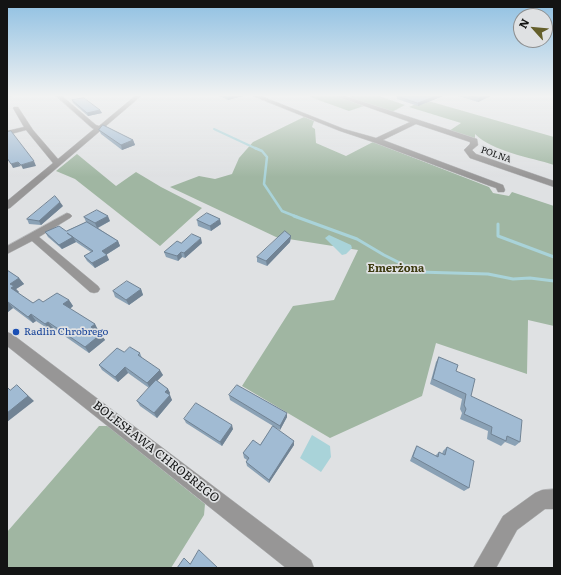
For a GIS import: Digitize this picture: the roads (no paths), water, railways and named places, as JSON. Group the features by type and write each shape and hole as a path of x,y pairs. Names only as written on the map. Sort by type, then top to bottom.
{"street":[{"path":"25,123 57,163"},
{"path":"89,123 94,127 100,128"},
{"path":"7,206 106,123"},
{"path":"324,123 342,130 506,181"},
{"path":"376,140 384,138 413,123"},
{"name":"POLNA","path":"418,123 474,140 474,145 468,150 473,156 506,181 554,184"},
{"path":"7,133 28,128"},
{"path":"7,251 67,216"},
{"path":"33,237 94,289"},
{"name":"BOLESŁAWA CHROBREGO","path":"7,338 303,568"},
{"path":"484,568 510,523 542,500 554,499"}],"water":[{"path":"329,235 351,245 352,248 346,254 342,255 325,238"},
{"path":"312,435 330,446 331,457 321,472 300,458"}],"waterway":[{"path":"214,129 257,149"},
{"path":"255,148 262,151 267,157 264,184 282,211 297,217"},
{"path":"294,216 357,239 384,255 418,272 488,274 513,279 530,278 554,281"},
{"path":"498,224 498,236 554,257"}],"place":[{"name":"Radlin Chrobrego","path":"16,332"}],"district":[{"name":"Emerżona","path":"396,269"}]}
